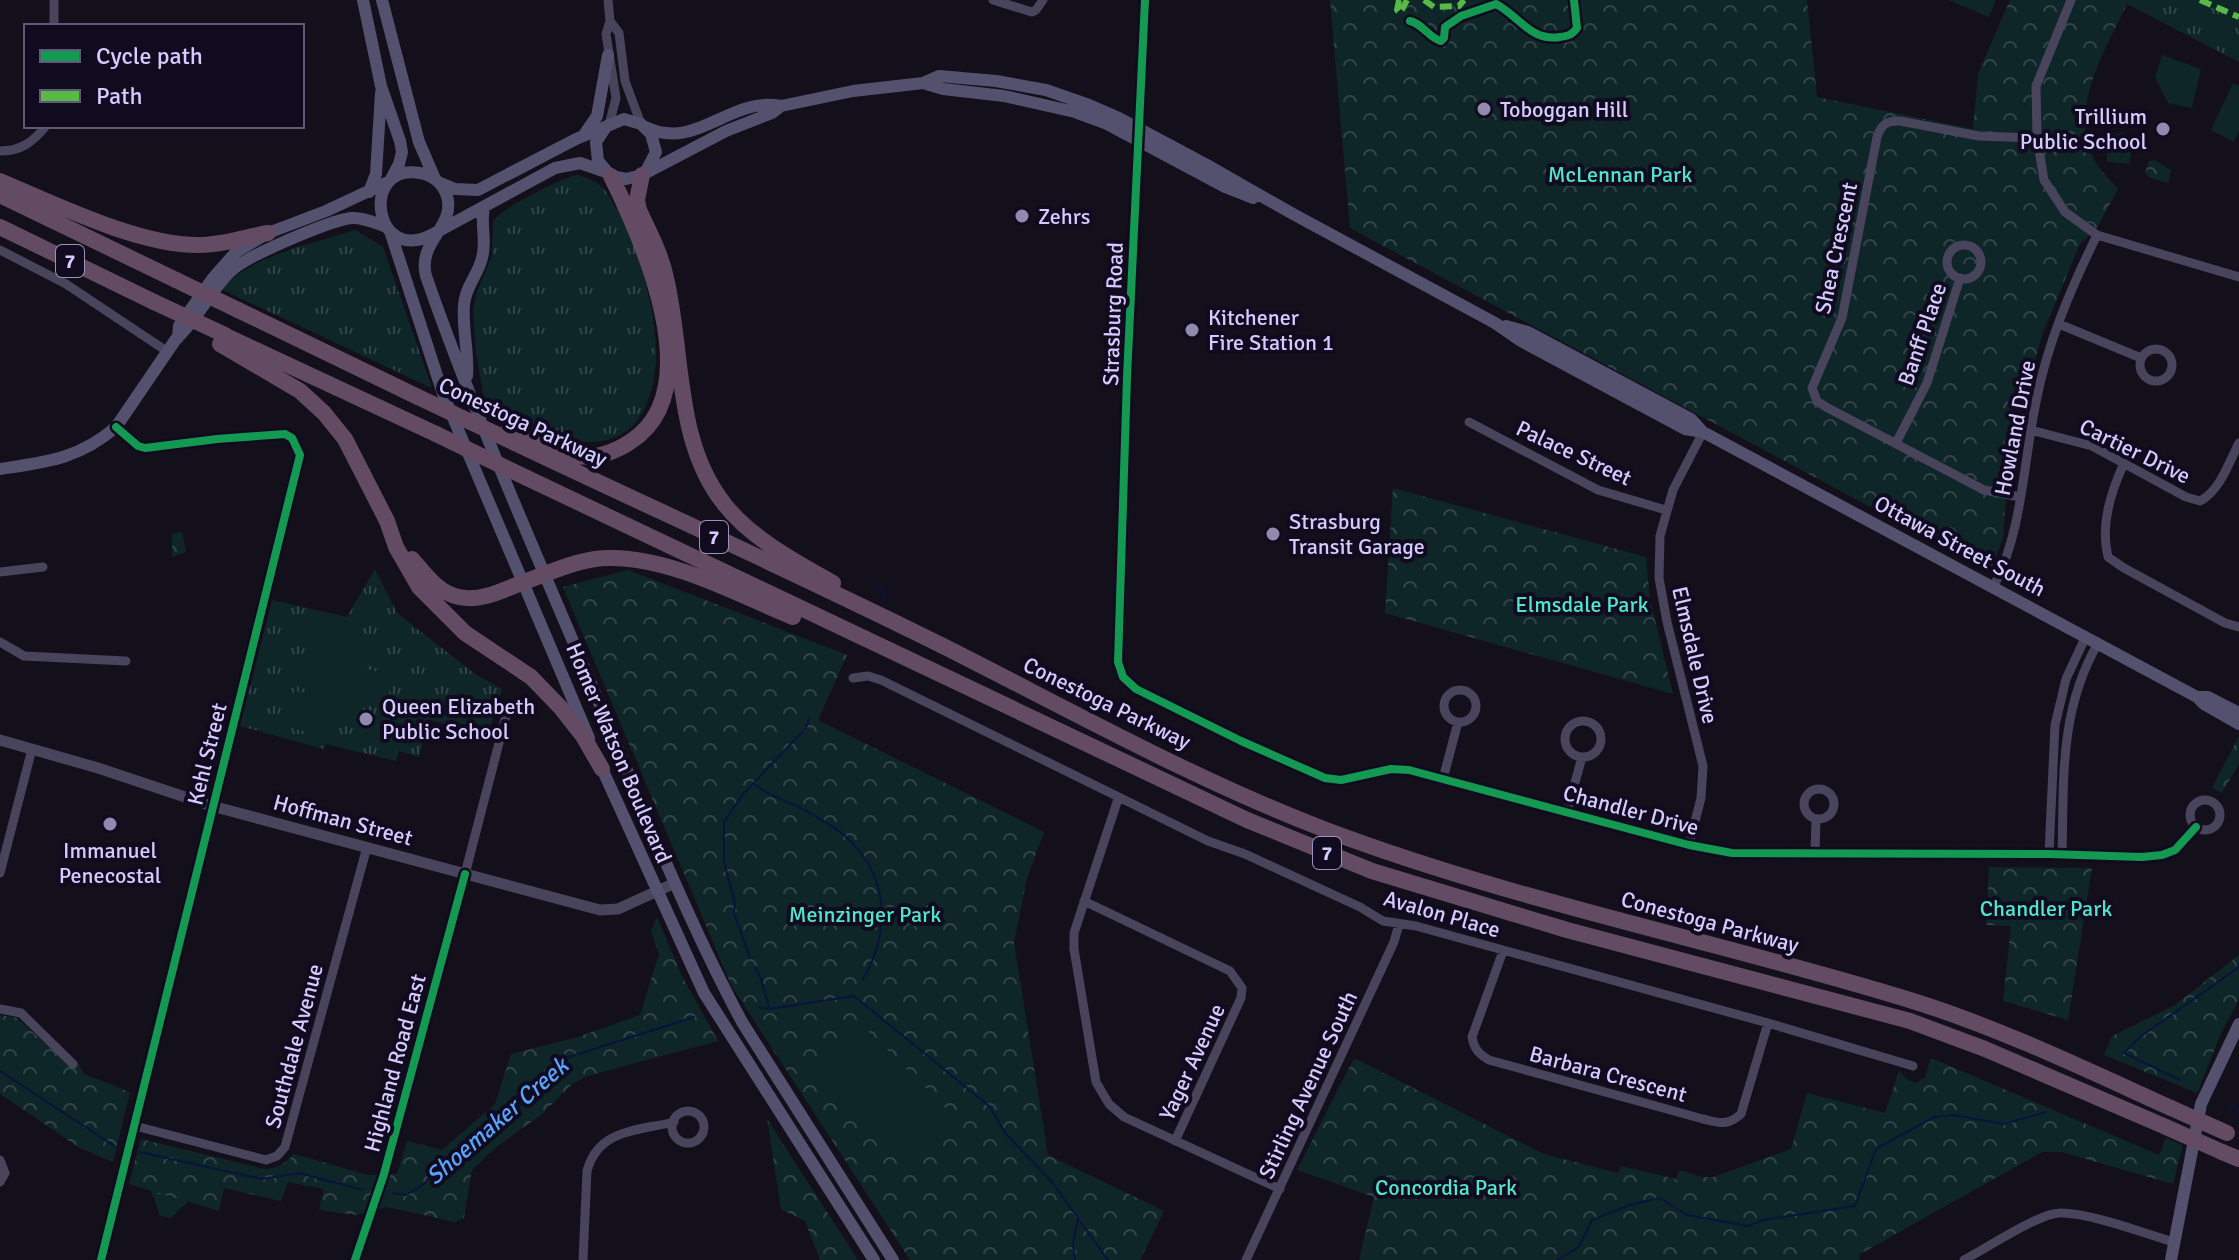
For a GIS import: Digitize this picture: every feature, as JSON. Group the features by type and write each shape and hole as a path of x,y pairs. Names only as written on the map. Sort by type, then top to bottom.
{"highway":[{"path":"644,173 637,200 666,278 689,427 702,470 725,505 744,525 795,562 889,614 913,631"},
{"path":"511,437 578,457 593,457 619,449 635,439 651,420 663,396 666,350 659,299 636,227 608,174"},
{"path":"0,181 156,240 211,245 268,233"},
{"name":"Conestoga Parkway","path":"0,195 913,631 1166,758 1324,829 1419,862 1582,910 1917,1002 2049,1054 2233,1135"},
{"name":"Conestoga Parkway","path":"0,227 222,340 436,434 1247,820 1372,871 1567,930 1910,1021 1985,1049 2239,1159"},
{"path":"222,340 300,391 324,413 345,439 387,521 396,547 419,587 465,633 531,677 583,736 602,769"},
{"path":"387,521 430,581 458,597 475,598 495,594 524,582 548,581 586,560 611,558 639,561 678,571 850,640 874,645"}],"main road":[{"path":"363,0 381,86 402,152 380,199 380,209 389,229"},
{"path":"382,0 419,142 446,194 448,208 445,221 435,233"},
{"path":"584,136 597,116 608,55"},
{"name":"Ottawa Street South","path":"643,125 658,133 680,135 745,109 923,83 939,76 1046,90 1089,105 1140,136 1495,323 1528,332 1691,419 1703,432 2197,697"},
{"path":"369,192 376,174 381,86"},
{"name":"Ottawa Street South","path":"644,173 781,106"},
{"path":"0,469 48,462 76,454 116,427 220,282 242,261 342,220 363,219 389,229 399,237 418,241 555,168 571,163 580,163 626,179 644,173 656,152 651,134 643,125 624,119 478,190 455,189 414,172 402,174 369,192 268,233 236,252 179,326 178,338"},
{"path":"608,174 598,161 596,148 599,136 609,125"},
{"path":"466,387 464,301 482,258 481,219 484,207"},
{"name":"Homer Watson Boulevard","path":"389,229 443,394 602,769 696,977 721,1023 874,1260"},
{"name":"Homer Watson Boulevard","path":"435,233 427,248 424,270 466,387 675,883 742,1022 893,1260"},
{"path":"2197,697 2208,697 2239,713"},
{"path":"2197,697 2239,724"},
{"path":"2171,1260 2201,1104 2239,1024"}],"street":[{"path":"54,0 54,24"},
{"path":"608,0 610,21 606,34 616,98 609,125"},
{"path":"993,0 1032,12 1043,0"},
{"name":"Strasburg Road","path":"1120,631 1127,377 1145,0"},
{"path":"2071,0 2036,86 2037,138 2044,180 2065,212 2097,235 2239,277"},
{"path":"610,21 619,33 625,81 643,125"},
{"name":"Shea Crescent","path":"2020,497 1984,490 1826,407 1817,401 1812,388 1842,318 1879,131 1892,120 1979,136 2037,138"},
{"path":"0,151 16,149 32,141 44,128"},
{"name":"Howland Drive","path":"1994,586 2012,545 2036,401 2059,324 2097,235"},
{"path":"0,250 66,284 168,352"},
{"name":"Banff Place","path":"1896,443 1927,383 1960,278"},
{"path":"2059,324 2141,358"},
{"name":"Palace Street","path":"1469,422 1598,490 1666,510"},
{"name":"Kehl Street","path":"101,1260 300,455 292,438 285,434 145,448 133,443 116,427"},
{"name":"Cartier Drive","path":"2031,430 2073,439 2186,497 2200,501 2214,489 2239,443"},
{"name":"Elmsdale Drive","path":"1689,845 1701,798 1703,766 1667,622 1659,578 1660,536 1673,490 1703,432"},
{"path":"2124,463 2108,505 2108,557 2225,623 2239,627"},
{"path":"0,572 43,567"},
{"name":"Chandler Drive","path":"1120,631 1118,662 1123,677 1136,689 1241,741 1330,779 1347,779 1397,768 1689,845 1732,853 2142,857 2162,855 2184,843 2196,827"},
{"path":"2049,854 2055,725 2066,679 2092,640"},
{"path":"2062,855 2065,748 2079,680 2092,640"},
{"path":"0,642 24,656 126,661"},
{"name":"Avalon Place","path":"853,678 868,676 881,680 1118,799 1208,841 1245,854 1383,921 1416,926 1913,1066"},
{"name":"Highland Road East","path":"355,1260 384,1174 506,716"},
{"path":"1583,721 1596,726 1601,739 1595,752 1582,757 1571,753 1565,741 1568,728 1583,721"},
{"path":"1443,779 1458,722"},
{"name":"Hoffman Street","path":"0,740 212,806 600,910 618,909 675,883"},
{"path":"0,873 32,749"},
{"path":"1567,812 1582,757"},
{"path":"1118,799 1074,933 1096,1082 1109,1104 1124,1117 1280,1189"},
{"path":"1815,852 1816,819"},
{"name":"Southdale Avenue","path":"135,1126 266,1160 277,1156 285,1147 367,847"},
{"name":"Yager Avenue","path":"1084,901 1230,971 1242,988 1241,998 1175,1141"},
{"name":"Stirling Avenue South","path":"1246,1260 1388,955 1399,924"},
{"name":"Barbara Crescent","path":"1503,951 1472,1037 1479,1054 1489,1060 1703,1119 1722,1124 1733,1122 1741,1114 1768,1023"},
{"path":"0,1009 21,1013 73,1064"},
{"path":"583,1260 590,1158 611,1137 674,1122"},
{"path":"0,1160 5,1173 0,1182"},
{"path":"1964,1260 2035,1221 2058,1212 2174,1242"}],"green space":[{"name":"McLennan Park","path":"1330,0 1807,0 1817,97 1973,129 1978,74 2010,0 2118,0 2127,4 2099,62 2087,104 2085,125 2088,145 2097,165 2118,189 2097,228 2080,244 2042,335 2019,419 2003,538 1992,567 1988,570 1350,228"},
{"path":"1948,0 1996,0 1989,17"},
{"path":"2118,0 2239,0 2239,62 2127,4"},
{"path":"2162,55 2201,69 2192,108 2168,103 2155,78"},
{"path":"2233,83 2239,86 2239,131 2234,142 2211,130"},
{"path":"2124,133 2133,142 2129,164 2107,162 2106,135"},
{"path":"2154,160 2171,170 2168,183 2150,178 2145,173 2149,161"},
{"path":"578,175 597,183 606,191 616,209 622,208 646,286 656,343 650,396 638,419 623,433 598,442 551,436 486,410 476,353 473,311 477,291 492,256 493,221 533,194"},
{"path":"355,230 383,247 432,388 221,289 234,277 266,259"},
{"name":"Elmsdale Park","path":"1393,488 1646,557 1650,599 1673,694 1385,613"},
{"path":"182,532 186,552 172,557 172,534"},
{"name":"Queen Elizabeth Public School","path":"375,569 397,613 475,674 502,689 485,744 452,734 453,726 429,720 419,757 399,751 396,761 326,744 324,749 240,726 272,600 347,617"},
{"name":"Meinzinger Park","path":"628,570 847,655 818,720 1044,832 1027,878 1014,943 1048,1155 1164,1211 1140,1260 910,1260 731,985 563,587"},
{"path":"323,621 359,635 378,652 360,667 393,676 385,709 298,687 306,654 310,655 316,624"},
{"path":"294,691 319,695 331,712 326,736 291,728 287,722"},
{"path":"421,698 426,700 428,706 418,730 409,732 404,728 405,718"},
{"path":"2239,736 2239,764 2222,793 2212,788"},
{"name":"Chandler Park","path":"1989,867 2092,868 2068,1020 2003,1001 2011,926 1986,925"},
{"path":"657,917 682,976 718,1041 587,1076 572,1084 542,1114 495,1148 472,1170 464,1218 455,1222 387,1207 356,1215 319,1210 324,1189 288,1182 281,1201 224,1188 219,1211 129,1184 141,1139 264,1169 280,1165 294,1154 368,1175 397,1174 407,1141 442,1150 495,1104 511,1054 575,1038 640,1015 659,954 651,931"},
{"path":"2239,955 2239,1000 2222,1031 2197,1093 2104,1055 2112,1036 2175,1005"},
{"path":"2021,967 2033,968 2030,992 2019,991"},
{"path":"0,1015 17,1018 69,1065 78,1063 84,1074 130,1092 113,1162 80,1148 0,1094"},
{"path":"863,1026 953,1115 904,1165 814,1077"},
{"name":"Concordia Park","path":"1354,1058 1544,1154 1618,1173 1621,1166 1676,1179 1679,1170 1713,1177 1791,1149 1807,1093 1885,1113 1899,1071 1906,1079 1916,1083 1925,1078 1931,1058 2159,1155 2166,1138 2183,1145 2173,1184 2062,1152 2042,1152 1860,1254 1859,1260 1359,1260 1374,1197 1297,1170"},
{"path":"767,1119 858,1260 820,1260 805,1221 781,1209"},
{"path":"147,1178 191,1198 171,1218 160,1216"}],"waterway":[{"path":"872,583 884,592 884,602"},
{"path":"750,958 734,913 735,904 724,862 724,822 743,794 806,728 809,718"},
{"path":"755,784 803,809 851,841 875,877 880,894 881,928 863,979"},
{"path":"755,967 769,1007"},
{"name":"Shoemaker Creek","path":"2180,1080 2124,1053 2140,1037 2239,967"},
{"name":"Shoemaker Creek","path":"759,1007 769,1009 854,996 989,1106 1006,1134 1052,1182 1108,1260"},
{"name":"Shoemaker Creek","path":"393,1193 406,1195 421,1186 522,1104 538,1081 555,1073 569,1057 694,1017"},
{"name":"Shoemaker Creek","path":"0,1071 116,1147"},
{"name":"Shoemaker Creek","path":"2228,1104 2239,1110"},
{"name":"Shoemaker Creek","path":"1557,1260 1579,1247 1592,1220 1630,1205 1660,1198 1687,1215 1748,1226 1763,1220 1855,1206 1876,1149 1934,1117 1953,1115 2004,1124 2046,1112"},
{"name":"Shoemaker Creek","path":"140,1152 262,1179 299,1173 363,1190"},
{"path":"1075,1260 1073,1244 1078,1218"}],"marked path":[{"path":"1399,0 1397,10 1400,13 1407,0"},
{"path":"1424,0 1434,7 1459,6 1464,0"},
{"path":"2200,0 2239,17"}],"cycle path":[{"path":"1145,0 1127,377 1118,662 1123,677 1136,689 1325,778 1341,780 1391,769 1409,770 1689,845 1732,853 2142,857 2175,850 2196,827"},
{"path":"1410,21 1441,41 1445,27 1461,16 1496,4 1533,32 1550,38 1560,37 1570,35 1577,28 1574,0"},
{"path":"101,1260 300,455 292,438 285,434 145,448 138,446 116,427"},
{"path":"355,1260 384,1174 465,874"}],"place":[{"name":"Toboggan Hill","path":"1484,109"},
{"name":"Trillium Public School","path":"2163,129"},
{"name":"Zehrs","path":"1022,216"},
{"name":"Kitchener Fire Station 1","path":"1192,330"},
{"name":"Strasburg Transit Garage","path":"1273,534"},
{"name":"Queen Elizabeth Public School","path":"366,719"},
{"name":"Immanuel Penecostal","path":"110,824"}]}
